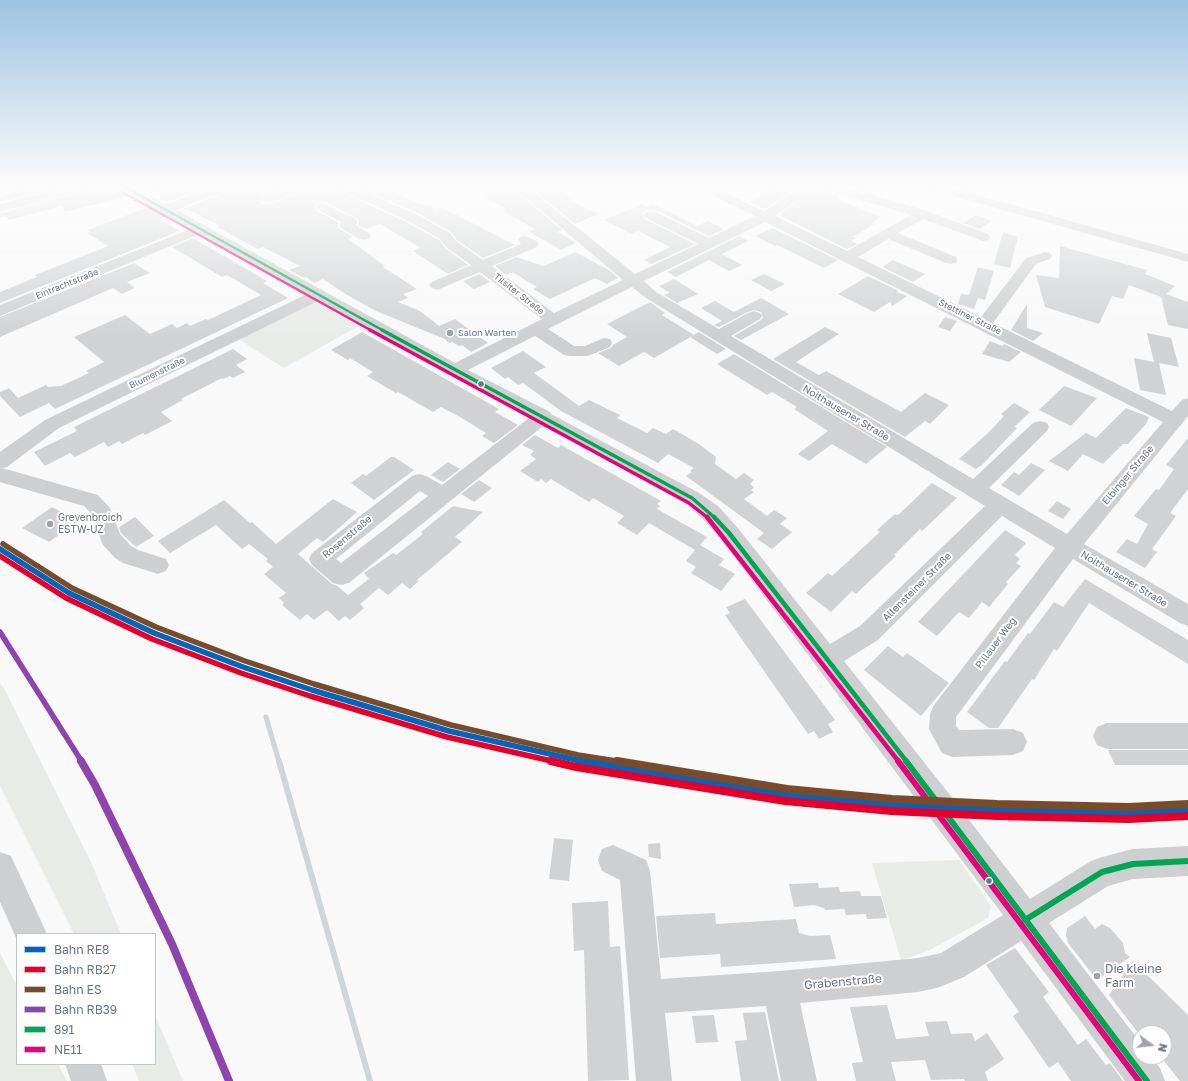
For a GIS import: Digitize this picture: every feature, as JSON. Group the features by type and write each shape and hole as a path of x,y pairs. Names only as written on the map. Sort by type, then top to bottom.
{"street":[{"name":"Eintrachtstraße","path":"0,311 180,237"},
{"path":"216,237 455,370 543,416 676,489 710,512 729,533 959,832 1147,1081"},
{"name":"Tilsiter Straße","path":"446,237 451,244 552,320"},
{"name":"Noithausener Straße","path":"580,237 657,299 1069,547 1188,616"},
{"path":"697,237 710,244"},
{"path":"455,370 552,320 723,237"},
{"name":"Stettiner Straße","path":"806,237 984,324 1174,420"},
{"path":"847,257 882,237"},
{"path":"896,237 951,260"},
{"path":"1115,237 1188,258"},
{"path":"437,285 483,267 532,244 525,240"},
{"path":"984,324 1031,261 1045,256"},
{"name":"Blumenstraße","path":"0,462 52,424 320,294"},
{"path":"718,336 754,316"},
{"path":"536,329 570,351 588,351 604,343"},
{"name":"Elbinger Straße","path":"1069,547 1188,404"},
{"name":"Rosenstraße","path":"443,495 419,481 367,520 320,559 341,576 543,416"},
{"path":"974,490 1040,427"},
{"path":"0,475 91,500 99,508 111,539 123,552 131,557 158,565"},
{"name":"Allensteiner Straße","path":"826,659 869,633 1000,505"},
{"name":"Pillauer Weg","path":"1013,742 952,744 943,729 943,714 1069,547"},
{"path":"1107,736 1188,736"},
{"path":"613,860 635,871 654,1081"},
{"name":"Grabenstraße","path":"646,997 780,988 937,972 952,966 1102,872 1133,864 1188,861"},
{"path":"0,867 31,933"},
{"path":"780,988 799,1081"},
{"path":"83,1065 89,1081"}],"shaded area":[{"path":"312,300 360,325 284,368 235,337"},
{"path":"0,683 5,690 91,862 121,933 74,933 0,786"},
{"path":"959,860 991,906 988,918 928,951 901,960 872,863"},
{"path":"0,953 16,984 16,1065 59,1065 67,1081 0,1081"},
{"path":"156,1017 183,1081 139,1081 132,1065 156,1065"}],"building":[{"path":"94,237 164,237 0,303 0,292 37,277 35,275 108,246"},
{"path":"236,237 352,237 348,239 385,266 383,267 417,289 403,294 408,298 398,302 420,311 439,326 455,319 488,343 471,352 462,345 459,346 452,342 449,343 445,339 376,311 347,295 323,279 314,283 306,277 304,278 289,270 300,266 263,247 258,249"},
{"path":"403,237 434,237 439,240 445,248 468,265 448,274 413,251 421,248"},
{"path":"455,237 500,237 515,245 483,258"},
{"path":"539,237 567,237 576,243 561,250"},
{"path":"651,237 682,237 695,244 652,264 644,260 670,247"},
{"path":"736,237 742,237 748,241 722,254 742,265 729,271 709,260 676,277 667,272"},
{"path":"758,237 792,237 838,260 824,268 777,245 775,246"},
{"path":"824,237 857,238 851,241 857,244 847,249"},
{"path":"1001,237 1018,237 1010,268 994,264"},
{"path":"193,238 267,281 263,283 288,298 55,409 49,403 20,417 0,396 0,392 9,388 18,398 46,385 48,387 61,386 89,373 86,371 104,362 74,337 125,315 150,334 172,324 177,328 187,323 190,326 206,319 208,320 261,295 227,275 222,277 172,247"},
{"path":"1060,246 1147,270 1145,274 1175,286 1166,294 1188,302 1188,329 1168,325 1161,297 1129,285 1123,299 1112,296 1099,324 1045,307 1036,275 1059,278"},
{"path":"575,252 611,271 618,278 607,284 595,278 550,299 533,289 537,287 512,272 506,275 495,266 516,257 544,266"},
{"path":"893,260 925,274 913,282 882,267"},
{"path":"134,263 150,273 127,282 135,288 122,294 113,288 0,337 0,317"},
{"path":"978,267 994,271 985,300 978,298 974,309 958,304 961,294 969,295"},
{"path":"480,274 490,282 474,289 463,281"},
{"path":"764,274 785,284 771,291 751,280"},
{"path":"868,276 907,296 892,306 890,302 874,312 838,294"},
{"path":"674,279 698,294 677,303 664,295 670,293 659,286"},
{"path":"761,298 789,314 741,340 734,336 761,320 763,317 761,312 754,310 748,312 719,327 714,325 722,321 701,308 715,301 734,312"},
{"path":"650,302 665,313 662,315 694,335 654,358 644,352 619,366 598,353 611,348 613,345 627,337 607,324"},
{"path":"1027,304 1027,328 1043,333 1033,341 1011,330"},
{"path":"945,317 957,321 950,331 938,327"},
{"path":"825,327 839,334 796,362 819,375 826,371 901,412 925,393 949,405 930,424 925,421 905,437 773,359"},
{"path":"362,332 499,409 495,412 518,425 494,443 482,436 486,433 460,417 441,407 433,412 398,392 396,393 367,376 373,372 350,358 348,360 331,350"},
{"path":"699,332 726,349 717,354 690,337"},
{"path":"1147,333 1171,338 1179,367 1159,363 1166,395 1140,390 1134,358 1154,362"},
{"path":"990,341 1003,346 1004,344 1021,352 1009,362 982,354"},
{"path":"233,349 247,359 236,365 245,372 233,378 230,376 223,379 222,378 181,399 183,400 161,412 172,421 145,435 143,433 122,444 119,441 108,447 104,442 75,457 70,453 45,466 34,452 77,431 74,427"},
{"path":"523,351 546,367 534,373 579,406 589,400 620,415 617,418 647,433 653,428 666,434 673,429 699,444 716,457 715,464 736,479 744,473 754,480 750,484 754,487 751,490 754,492 744,499 767,516 774,510 787,518 780,524 792,532 772,549 757,539 764,533 686,476 692,472 690,471 694,468 668,454 658,463 561,411 523,383 518,385 508,377 505,379 491,368"},
{"path":"734,354 887,447 866,464 832,444 809,461 798,454 828,431 794,409 797,407 772,392 767,395 717,364"},
{"path":"1064,386 1097,398 1071,426 1039,410"},
{"path":"1014,403 1030,412 1014,427 1017,428 982,465 976,469 959,459 988,433 1004,416 1001,414"},
{"path":"1126,408 1149,417 1146,424 1128,444 1123,444 1103,464 1083,454 1068,471 1049,461 1086,433 1096,438"},
{"path":"535,435 558,448 561,445 661,501 657,504 660,506 657,509 707,537 700,545 724,559 719,565 735,574 721,591 691,573 696,567 686,561 695,550 649,523 637,535 617,523 624,516 593,498 589,502 551,479 546,483 541,479 538,482 520,471 536,459 530,455 534,451 522,445"},
{"path":"1188,438 1188,489 1170,513 1176,516 1152,549 1157,552 1145,568 1116,552 1127,539 1137,544 1148,524 1134,516 1156,489 1159,490 1174,469 1166,465"},
{"path":"391,457 394,457 414,470 374,500 351,483 363,474 366,476"},
{"path":"448,462 460,469 443,482 431,475"},
{"path":"1031,463 1045,470 1019,496 1001,485 1014,472 1019,475"},
{"path":"479,480 492,488 474,502 461,494"},
{"path":"932,483 957,498 922,531 920,529 894,555 896,556 856,594 852,591 831,612 806,593 828,573 832,576 880,532 877,530 895,514 898,515"},
{"path":"333,499 357,512 323,542 317,538 298,554 332,584 336,585 348,595 369,579 364,573 393,553 396,555 423,534 421,532 453,506 483,512 455,537 462,542 417,580 419,581 410,589 402,583 388,595 379,588 360,604 364,608 350,620 345,616 339,621 327,610 314,620 307,614 300,620 282,605 284,603 279,598 286,593 264,574 273,567 266,561 268,559 249,544 242,549 216,525 170,553 158,541 224,500 250,523 252,522 276,544"},
{"path":"1057,501 1071,509 1063,519 1048,511"},
{"name":"Grevenbroich ESTW-UZ","path":"52,507 78,521 49,542 22,528"},
{"path":"135,517 154,536 136,547 121,533 119,527"},
{"path":"1005,530 1026,543 1015,555 1020,559 1016,563 1021,566 1006,582 1008,584 989,607 982,602 969,618 959,612 937,636 918,622"},
{"path":"1085,579 1188,640 1188,664 1089,603 1057,651 1054,649 1034,680 1032,679 998,728 989,728 967,712 1005,661 1007,662 1028,633 1030,634 1054,602 1063,607"},
{"path":"745,599 835,720 828,724 833,732 819,739 814,731 808,734 725,615 730,613 726,607"},
{"path":"888,646 903,657 907,653 949,683 921,716 864,670"},
{"path":"1108,750 1188,750 1188,765 1115,765"},
{"path":"554,838 573,840 569,881 549,879"},
{"path":"660,843 661,859 649,857 648,844"},
{"path":"818,883 819,888 839,887 840,892 860,891 861,896 881,896 887,918 867,919 866,914 846,915 844,909 825,910 824,908 814,905 794,907 789,884"},
{"path":"608,901 610,947 620,946 629,1080 588,1081 584,950 574,951 572,903"},
{"path":"715,913 716,924 796,919 799,933 810,936 830,935 836,959 721,967 720,954 660,958 656,916"},
{"path":"1085,916 1095,929 1102,924 1110,928 1123,943 1125,953 1130,957 1097,980 1068,943 1066,935 1067,928"},
{"path":"1015,948 1049,992 1043,997 1078,1045 1086,1039 1106,1065 1110,1063 1123,1081 1071,1081 1058,1062 1049,1068 1013,1016 1019,1012 986,965"},
{"path":"1133,961 1188,1015 1188,1081 1180,1081 1167,1065 1172,1065 1172,1025 1132,1025 1109,995"},
{"path":"887,1005 896,1039 929,1036 925,1022 947,1021 951,1034 972,1033 975,1041 987,1033 1004,1059 985,1072 988,1081 965,1081 964,1079 931,1080 925,1060 891,1062 896,1081 856,1081 852,1063 863,1062 850,1007"},
{"path":"765,1012 779,1081 741,1081 735,1041 747,1040 743,1013"},
{"path":"714,1015 718,1042 696,1043 692,1016"}],"waterway":[{"path":"266,717 279,762"},
{"path":"279,761 370,1081"}],"rail line":[{"name":"ES","path":"3,544 72,588 156,627 245,661 314,684 451,725 578,755 787,789 892,799 997,804 1129,807 1188,804"},
{"name":"RE8","path":"0,549 69,593 154,633 243,667 312,690 449,731 577,761 786,795 892,805 997,810 1129,813 1188,810"},
{"name":"RB27","path":"0,556 66,598 152,639 241,673 310,696 447,737 576,767 785,801 891,811 997,816 1129,819 1188,816"},
{"name":"RB39","path":"0,632 57,721 95,785 172,944 229,1081"}],"transit line":[{"name":"NE11","path":"204,237 452,375 689,503 706,516 724,537 931,804 1139,1081"},
{"name":"891","path":"216,237 455,370 692,498 710,512 729,533 936,800 1147,1081"},
{"name":"891","path":"1025,920 1102,872 1133,864 1188,861"}],"place":[{"name":"Salon Warten","path":"450,333"},
{"name":"Grevenbroich ESTW-UZ","path":"50,524"},
{"name":"Die kleine Farm","path":"1097,976"}]}
